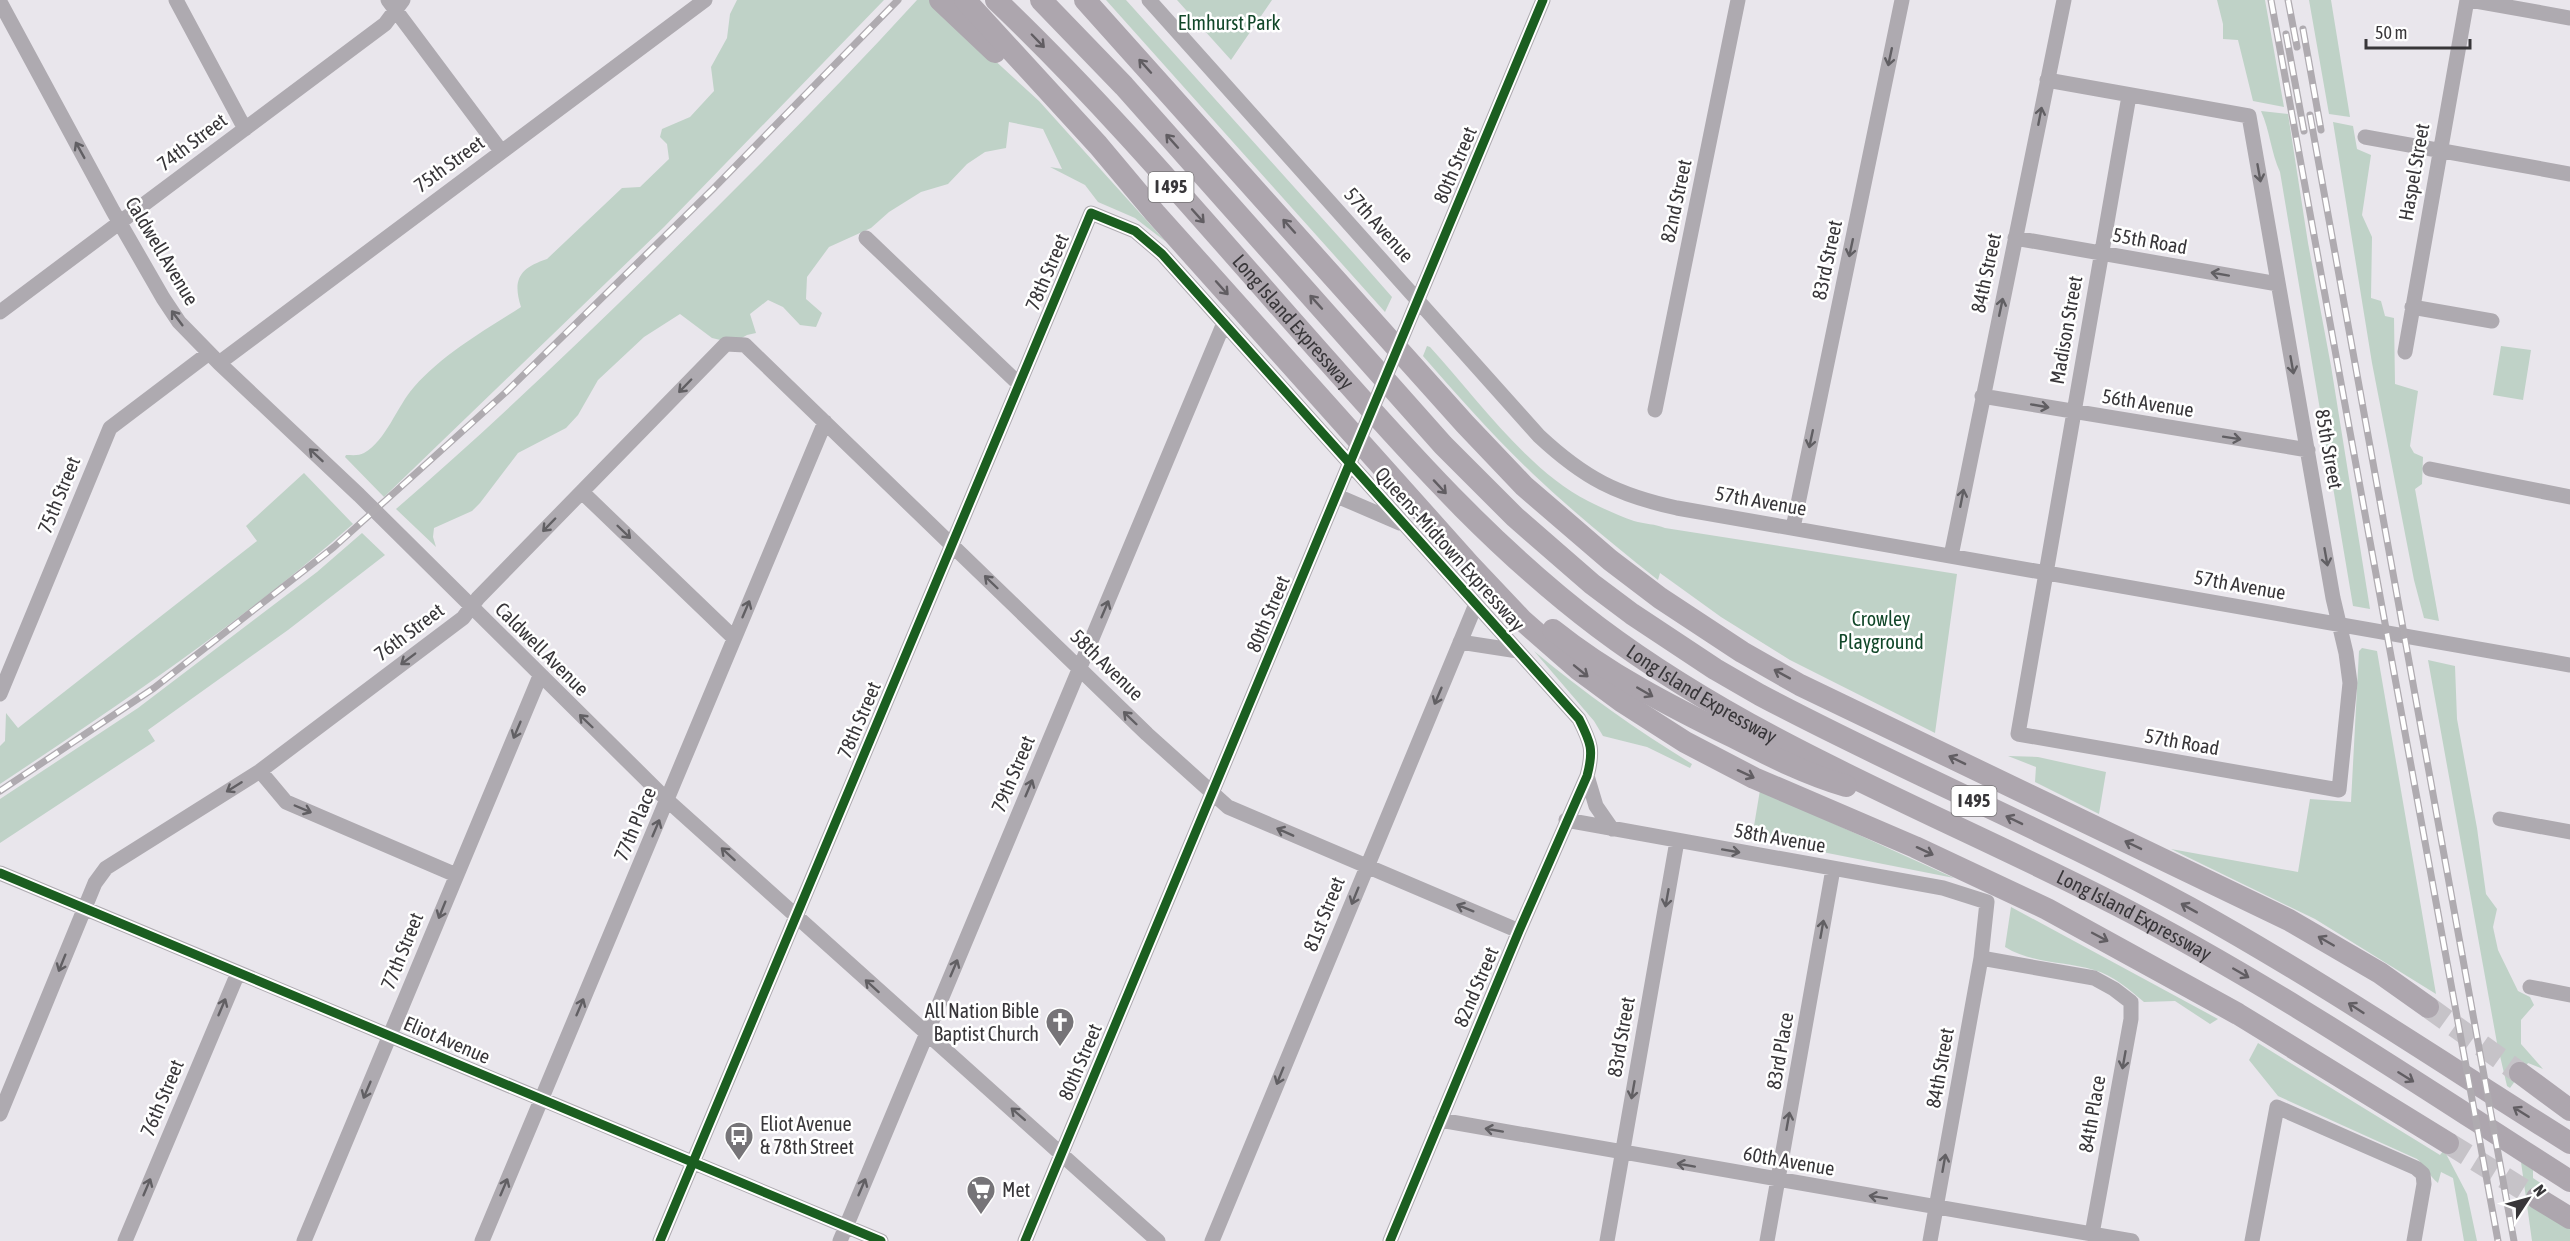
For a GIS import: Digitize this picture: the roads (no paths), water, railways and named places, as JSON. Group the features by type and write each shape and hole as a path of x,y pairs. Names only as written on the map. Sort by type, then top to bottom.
{"highway":[{"path":"940,0 969,12 1155,213 1478,573 1522,620 1579,670 1621,701 1685,742 1746,775 1915,847 2067,920 2238,1014 2448,1143"},
{"name":"Long Island Expressway","path":"996,0 1074,78 1444,491 1518,561 1564,600 1638,656 1681,685 1771,737 2096,894 2205,952 2570,1180"},
{"name":"Long Island Expressway","path":"1041,0 1124,86 1480,483 1553,551 1632,614 1707,664 1804,719 2072,848 2199,913 2312,980 2570,1143"},
{"path":"1085,0 1504,466 1565,523 1660,598 1714,634 1800,684 2289,920 2380,973 2428,1007"},
{"path":"1478,573 1590,657 1679,711 1812,776 1908,804"},
{"path":"2520,1073 2570,1110"},
{"path":"2537,1198 2570,1218"}],"street":[{"path":"176,0 245,129"},
{"name":"75th Street","path":"0,694 110,428 214,358 501,151 705,0"},
{"name":"57th Avenue","path":"1149,0 1539,436 1583,473 1613,489 1645,501 2570,665"},
{"name":"80th Street","path":"1025,1241 1543,0"},
{"name":"82nd Street","path":"1655,410 1738,0"},
{"name":"83rd Street","path":"1793,528 1902,0"},
{"name":"84th Street","path":"1951,556 2064,0"},
{"path":"2468,0 2570,18"},
{"name":"Haspel Street","path":"2405,352 2439,151 2468,0"},
{"name":"Caldwell Avenue","path":"0,2 121,223 179,322 359,495 667,801 1158,1241"},
{"path":"396,4 501,151"},
{"name":"74th Street","path":"4,304 121,223 385,24 396,4"},
{"path":"2047,80 2129,96"},
{"name":"85th Street","path":"2129,96 2249,116 2346,653 2350,683 2339,790"},
{"name":"Madison Street","path":"2046,572 2072,412 2129,96"},
{"path":"2365,137 2570,174"},
{"name":"Queens-Midtown Expressway","path":"1091,213 1135,231 1148,240 1579,719 1592,747"},
{"name":"78th Street","path":"660,1241 1091,213"},
{"path":"866,238 1019,384"},
{"name":"55th Road","path":"2015,238 2278,284"},
{"path":"2412,307 2493,321"},
{"name":"79th Street","path":"843,1234 1224,323"},
{"name":"58th Avenue","path":"726,344 745,345 1147,734 1228,807 1366,868 1519,931"},
{"name":"76th Street","path":"0,1114 95,883 106,868 260,771 463,618 471,607 726,344"},
{"name":"56th Avenue","path":"1982,396 2308,450"},
{"name":"77th Place","path":"482,1241 825,422"},
{"path":"2430,469 2570,497"},
{"path":"582,492 734,638"},
{"path":"1337,496 1404,525"},
{"name":"57th Road","path":"2046,572 2018,734 2339,790"},
{"name":"81st Street","path":"1212,1241 1476,604"},
{"path":"1460,642 1518,651"},
{"name":"77th Street","path":"304,1241 540,676"},
{"name":"82nd Street","path":"1390,1241 1566,820 1587,776 1592,747"},
{"path":"260,771 286,802 456,875"},
{"path":"1587,776 1596,806 1612,829"},
{"path":"2500,819 2570,832"},
{"name":"58th Avenue","path":"1566,820 1943,888 1986,902"},
{"name":"83rd Street","path":"1607,1241 1677,841"},
{"name":"83rd Place","path":"1767,1241 1833,869"},
{"name":"Eliot Avenue","path":"0,873 693,1163 843,1234 881,1241"},
{"name":"84th Street","path":"1930,1241 1981,958 1986,902"},
{"name":"84th Place","path":"1981,958 2094,978 2131,1002 2131,1019 2092,1234"},
{"name":"76th Street","path":"125,1241 238,973"},
{"path":"2530,987 2570,995"},
{"path":"2253,1241 2277,1107 2416,1168 2423,1174 2424,1184 2414,1241"},
{"name":"60th Avenue","path":"1440,1120 1622,1154 2132,1241"}],"tunnel":[{"path":"2428,1007 2520,1073"},
{"path":"2448,1143 2537,1198"}],"railway":[{"path":"0,791 154,688 334,547 506,392 713,189 898,0"},
{"path":"2271,0 2498,1241"},
{"path":"2288,0 2297,47"},
{"path":"2303,29 2321,130"},
{"path":"2286,34 2304,131"},
{"path":"2310,115 2514,1241"}],"place":[{"name":"All Nation Bible Baptist Church","path":"1060,1048"},
{"name":"Eliot Avenue & 78th Street","path":"739,1162"},
{"name":"Met","path":"981,1216"}],"park label":[{"name":"Elmhurst Park","path":"1229,23"},
{"name":"Crowley Playground","path":"1881,630"}]}
